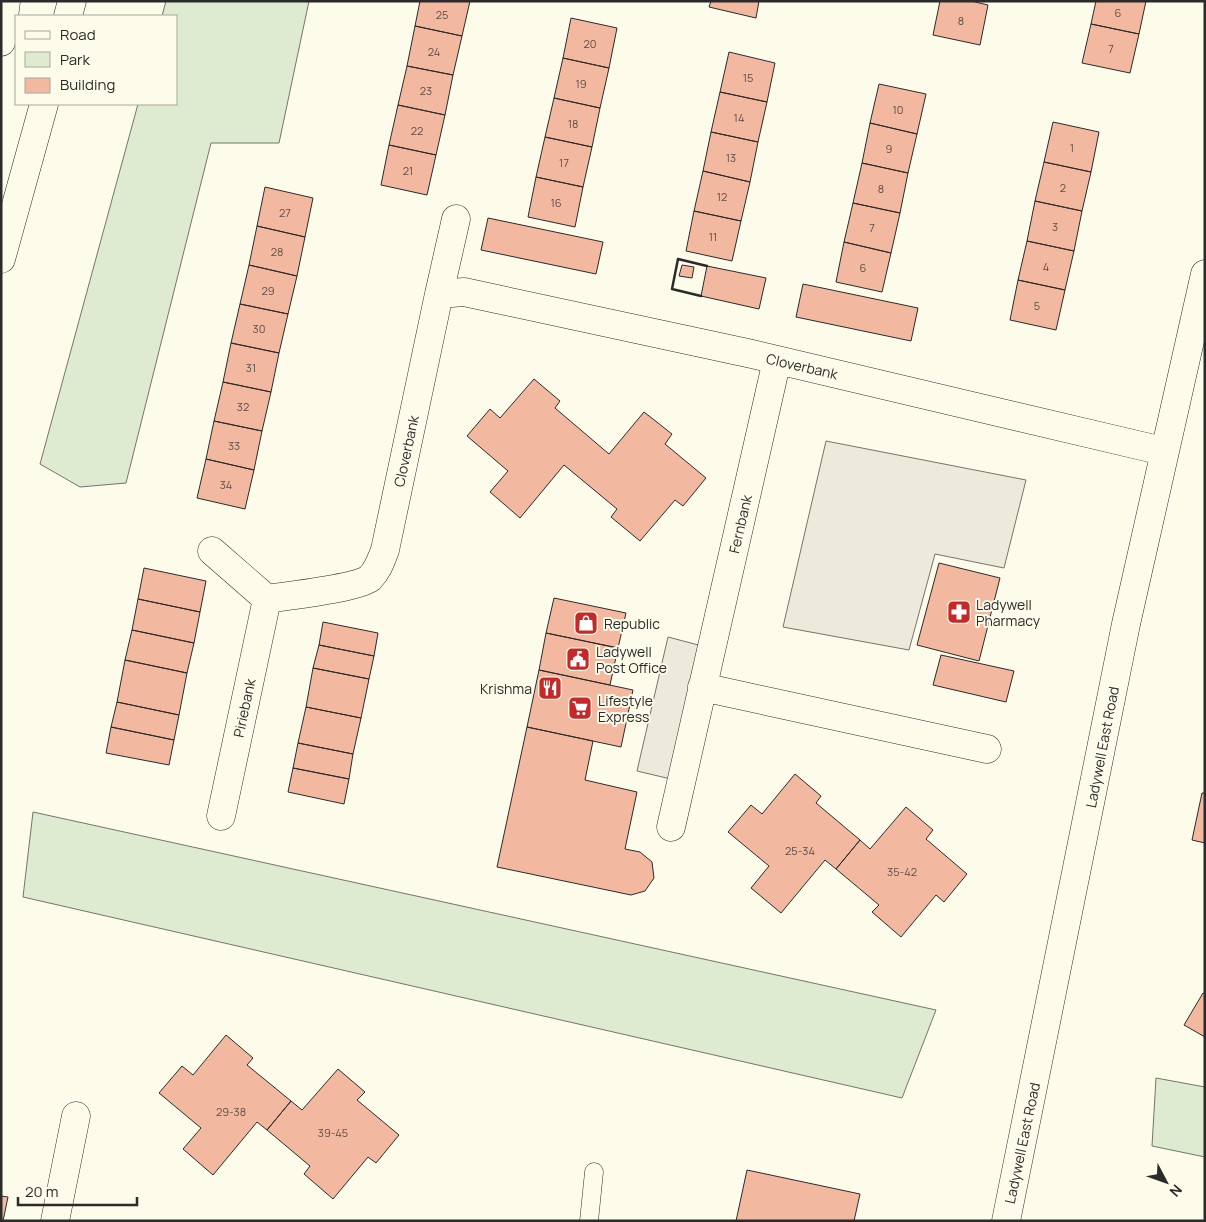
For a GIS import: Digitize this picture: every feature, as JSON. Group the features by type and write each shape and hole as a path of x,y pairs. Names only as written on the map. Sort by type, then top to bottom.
{"street":[{"path":"1,42 6,1"},
{"path":"68,15 72,1"},
{"path":"1,259 44,105"},
{"name":"Cloverbank","path":"267,600 349,585 369,579 379,567 385,550 456,219"},
{"name":"Ladywell East Road","path":"1006,1221 1126,624 1163,451 1205,274"},
{"name":"Cloverbank","path":"440,294 464,292 777,360 1163,451"},
{"name":"Fernbank","path":"671,827 777,360"},
{"path":"212,551 267,600"},
{"name":"Piriebank","path":"221,816 267,600"},
{"path":"702,687 987,749"},
{"path":"55,1221 76,1116"}],"lane":[{"path":"589,1221 594,1172"}],"green space":[{"path":"166,1 309,1 279,143 211,143 126,483 80,487 40,464 138,105 178,105 178,15 162,15"},
{"path":"33,812 936,1010 902,1098 23,897"},
{"path":"1156,1078 1205,1087 1205,1157 1152,1146"}],"shaded area":[{"path":"826,441 1026,480 1004,568 935,554 909,650 783,627"},
{"path":"668,637 706,647 675,780 637,771"}],"building":[{"path":"420,1 470,1 462,36 415,26"},
{"path":"711,1 759,1 756,18 709,7"},
{"path":"940,1 971,1 988,5 980,45 933,35"},
{"path":"1096,1 1146,1 1139,34 1091,24"},
{"path":"571,18 617,28 609,68 563,58"},
{"path":"1091,24 1139,34 1130,73 1082,63"},
{"path":"415,26 462,36 453,75 407,66"},
{"path":"729,52 775,63 767,102 720,92"},
{"path":"563,58 609,68 600,108 554,98"},
{"path":"407,66 453,75 445,115 398,105"},
{"path":"879,84 926,94 917,134 870,123"},
{"path":"720,92 767,102 758,142 711,132"},
{"path":"554,98 600,108 592,147 545,137"},
{"path":"398,105 445,115 436,155 389,145"},
{"path":"1053,122 1099,132 1091,172 1044,162"},
{"path":"870,123 917,134 908,173 862,163"},
{"path":"711,132 758,142 750,182 703,171"},
{"path":"545,137 592,147 583,187 536,177"},
{"path":"389,145 436,155 427,195 381,185"},
{"path":"1044,162 1091,172 1082,211 1035,201"},
{"path":"862,163 908,173 900,213 853,203"},
{"path":"703,171 750,182 741,221 694,211"},
{"path":"536,177 583,187 575,227 528,217"},
{"path":"265,187 313,198 305,237 257,226"},
{"path":"1035,201 1082,211 1074,251 1027,241"},
{"path":"853,203 900,213 891,253 844,242"},
{"path":"694,211 741,221 732,261 686,251"},
{"path":"488,218 603,242 596,274 481,250"},
{"path":"257,226 305,237 297,276 249,265"},
{"path":"1027,241 1074,251 1065,290 1018,280"},
{"path":"844,242 891,253 882,292 836,282"},
{"path":"249,265 297,276 288,314 240,304"},
{"path":"682,265 694,267 692,278 679,276"},
{"path":"707,266 766,278 759,309 701,296"},
{"path":"1018,280 1065,290 1056,330 1010,320"},
{"path":"803,284 918,308 911,341 796,317"},
{"path":"240,304 288,314 279,353 231,343"},
{"path":"231,343 279,353 271,392 223,382"},
{"path":"534,379 560,401 555,408 609,454 644,412 672,434 665,444 706,478 683,506 675,500 640,541 611,517 617,509 564,465 520,518 490,492 508,471 467,436 490,409 500,418"},
{"path":"223,382 271,392 262,431 214,421"},
{"path":"214,421 262,431 254,470 206,459"},
{"path":"206,459 254,470 245,509 197,498"},
{"name":"Ladywell Pharmacy","path":"939,563 1000,578 979,661 917,645"},
{"path":"144,568 206,581 200,612 138,599"},
{"name":"Republic","path":"554,598 626,613 618,648 546,633"},
{"path":"138,599 200,612 194,643 132,630"},
{"path":"323,622 378,633 374,656 319,645"},
{"path":"132,630 194,643 187,673 125,660"},
{"name":"Ladywell Post Office","path":"546,633 618,648 610,685 539,670"},
{"path":"319,645 374,656 369,679 313,668"},
{"path":"941,655 1014,671 1006,702 933,685"},
{"path":"125,660 187,673 179,715 117,702"},
{"path":"313,668 369,679 361,718 306,707"},
{"name":"Lifestyle Express","path":"539,670 633,690 621,747 527,727"},
{"path":"117,702 179,715 174,740 111,727"},
{"path":"306,707 361,718 353,754 298,743"},
{"path":"111,727 174,740 169,765 106,753"},
{"path":"527,727 593,741 585,780 637,792 625,849 640,852 652,862 654,878 645,891 631,895 497,867"},
{"path":"298,743 353,754 349,779 293,768"},
{"path":"293,768 349,779 344,804 288,792"},
{"path":"795,774 821,796 816,803 860,840 836,869 825,860 781,913 751,888 769,866 728,832 751,805 762,814"},
{"path":"1202,793 1205,793 1205,843 1192,840"},
{"path":"906,807 933,830 926,839 967,874 944,902 936,895 901,937 872,912 879,905 836,869 860,840 870,849"},
{"path":"1203,993 1205,994 1205,1037 1184,1025"},
{"path":"226,1035 253,1058 247,1065 291,1101 267,1130 257,1122 213,1175 183,1149 201,1128 159,1093 182,1066 193,1075"},
{"path":"338,1069 365,1092 357,1100 399,1135 376,1163 368,1157 333,1199 304,1174 310,1166 267,1130 291,1101 302,1110"},
{"path":"747,1170 860,1194 854,1221 736,1221"},
{"path":"1,1196 8,1197 3,1221 1,1221"}],"wall":[{"path":"701,296 672,289 678,259 707,266"}],"place":[{"name":"Ladywell Pharmacy","path":"959,612"},
{"name":"Republic","path":"586,623"},
{"name":"Ladywell Post Office","path":"578,659"},
{"name":"Krishma","path":"550,688"},
{"name":"Lifestyle Express","path":"580,708"}]}
